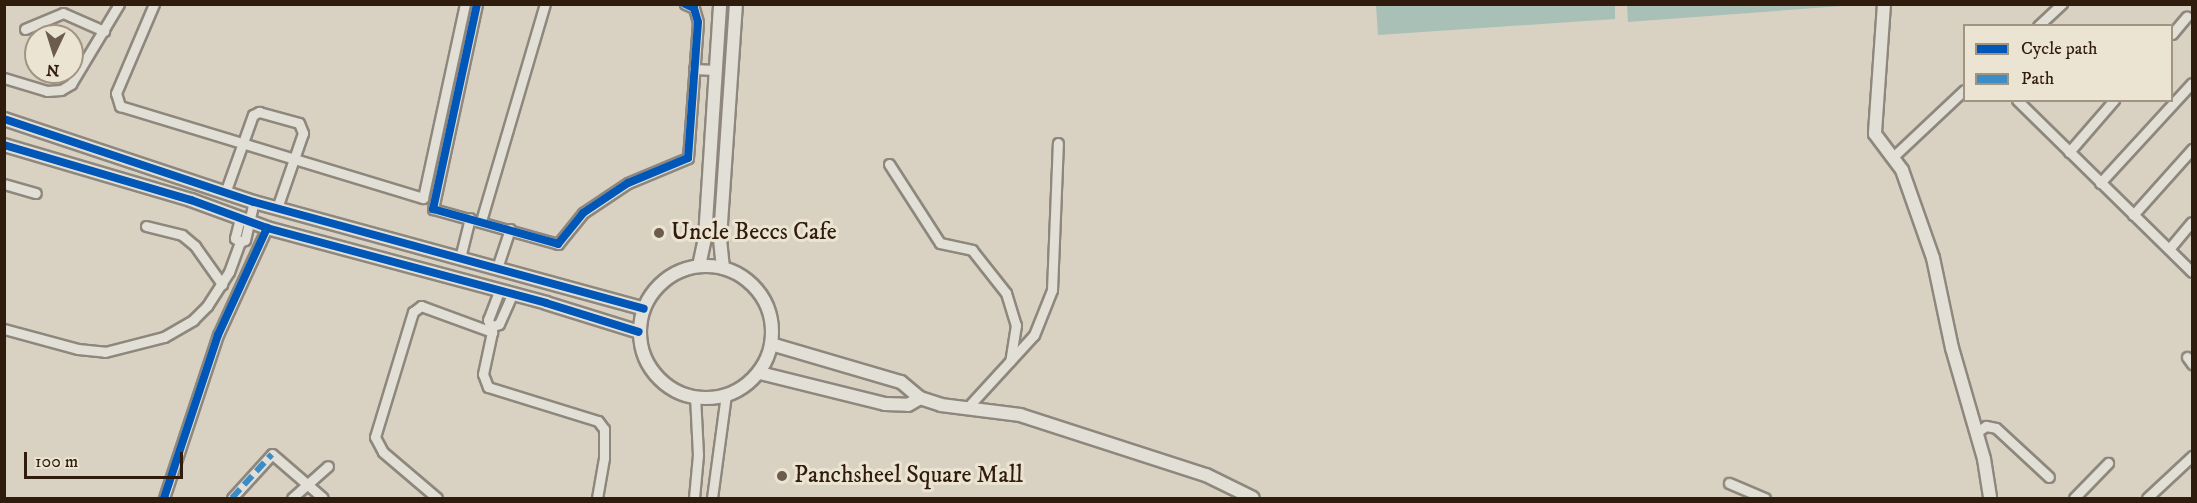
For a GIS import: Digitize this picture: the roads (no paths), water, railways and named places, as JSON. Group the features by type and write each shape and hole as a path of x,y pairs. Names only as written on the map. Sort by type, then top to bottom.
{"street":[{"path":"4,78 47,91 61,90 79,74 119,4"},
{"path":"154,4 117,101 240,142 423,198 465,4"},
{"path":"477,4 433,209 558,244 583,213 610,195 647,174 688,158 697,14 685,4"},
{"path":"481,221 544,4"},
{"path":"699,266 705,238 720,4"},
{"path":"723,268 720,238 736,4"},
{"path":"1884,4 1875,134 1894,156 1933,258 1952,348 1977,432 1990,498"},
{"path":"2040,24 2062,4"},
{"path":"34,24 62,9 104,31"},
{"path":"2173,33 2187,16"},
{"path":"717,38 734,40"},
{"path":"694,69 715,70"},
{"path":"2100,183 2193,82"},
{"path":"1894,156 1963,92"},
{"path":"2019,102 2193,272"},
{"path":"2069,152 2112,102"},
{"path":"225,193 240,142 255,113 299,123 304,129 277,208"},
{"path":"4,119 254,202 644,309"},
{"path":"967,408 1034,335 1052,290 1058,143"},
{"path":"4,145 267,228 639,332"},
{"path":"2133,215 2193,149"},
{"path":"890,164 940,243 972,250 1006,293 1016,325 1010,363"},
{"path":"4,184 36,193"},
{"path":"4,329 78,350 105,352 137,347 193,320 222,284 240,242 246,238 244,219 254,202"},
{"path":"460,258 470,218"},
{"path":"2169,249 2193,222"},
{"path":"146,226 189,240 222,284"},
{"path":"164,498 218,335 267,228"},
{"path":"497,268 510,229"},
{"path":"699,266 723,268 738,274 761,296 772,326 771,344 760,373 726,395 696,396 680,393 655,375 644,355 639,332 644,309 662,282 699,266"},
{"path":"499,292 488,320 492,329 483,374 489,387 598,421 604,429 597,498"},
{"path":"492,329 499,324 512,296"},
{"path":"437,498 383,453 375,437 413,312 425,307 492,329"},
{"path":"771,344 902,382 920,398 967,408 1020,415 1206,474 1253,498"},
{"path":"760,373 885,404 908,405 920,398"},
{"path":"712,498 726,395"},
{"path":"694,498 698,455 696,396"},
{"path":"1977,432 1986,426 1996,428 2049,477"},
{"path":"232,498 272,454 323,498"},
{"path":"698,455 717,458"},
{"path":"2146,498 2193,456"},
{"path":"2074,498 2108,463"},
{"path":"292,498 328,466"},
{"path":"1730,483 1765,498"}],"place":[{"name":"Uncle Beccs Cafe","path":"659,233"},
{"name":"Panchsheel Square Mall","path":"782,476"}]}
